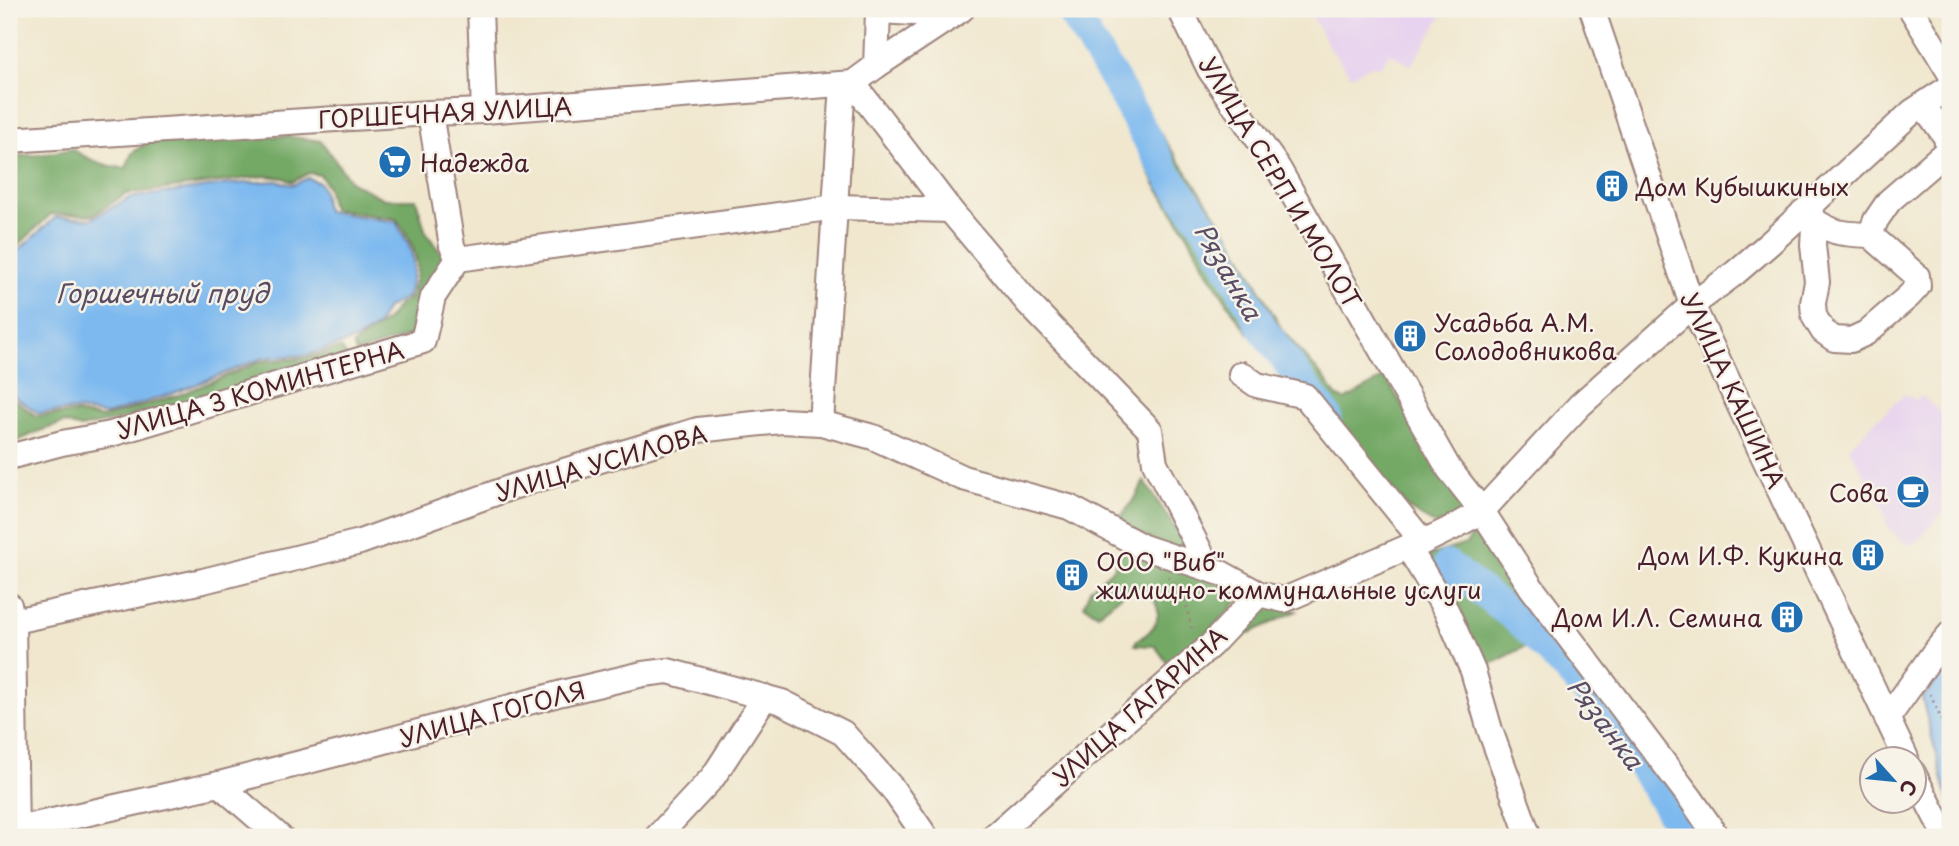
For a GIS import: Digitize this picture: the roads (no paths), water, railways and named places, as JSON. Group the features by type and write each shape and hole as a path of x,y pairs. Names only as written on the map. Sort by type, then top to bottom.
{"street":[{"path":"480,9 484,111"},
{"name":"УЛИЦА СЕРП И МОЛОТ","path":"1180,9 1210,70 1278,167 1448,469 1482,512 1531,587 1717,837"},
{"name":"УЛИЦА КАШИНА","path":"1592,9 1692,305 1899,744"},
{"path":"1911,9 1950,73"},
{"path":"876,66 877,10 956,12"},
{"path":"848,84 956,12"},
{"path":"821,423 836,207 848,84"},
{"path":"848,84 1029,304 1150,430 1155,463 1209,569"},
{"name":"ГОРШЕЧНАЯ УЛИЦА","path":"9,140 484,111 848,84"},
{"path":"1259,594 1284,600 1415,545 1482,512 1580,405 1692,305 1735,273 1912,112 1950,87"},
{"path":"1870,235 1889,201 1948,150 1946,137 1923,105"},
{"path":"430,113 452,246 458,259 836,207 950,210"},
{"path":"1803,212 1836,233 1870,235 1917,276 1918,286 1866,333 1851,340 1834,339 1823,331 1814,316 1814,227 1803,212"},
{"name":"УЛИЦА 3 КОМИНТЕРНА","path":"9,457 111,434 424,341 433,297 458,259"},
{"path":"1241,374 1257,384 1305,396 1415,545 1473,671 1490,730 1529,837"},
{"name":"УЛИЦА УСИЛОВА","path":"10,615 203,582 360,542 512,486 698,429 781,421 821,423 873,437 963,478 1069,507 1143,547 1221,573 1259,594"},
{"name":"УЛИЦА ГАГАРИНА","path":"993,837 1199,656 1259,594"},
{"path":"10,615 17,833"},
{"path":"1887,719 1950,634"},
{"name":"УЛИЦА ГОГОЛЯ","path":"17,833 219,784 562,693 643,674 668,671 782,702 843,733 892,788 926,837"},
{"path":"657,837 713,777 765,697"},
{"path":"219,784 280,837"},
{"path":"1927,800 1946,837"}],"water":[{"name":"Горшечный пруд","path":"308,178 320,183 326,211 396,222 407,241 413,264 408,296 387,308 377,326 357,339 308,355 263,358 174,393 106,415 78,410 38,413 11,394 9,269 14,254 56,217 91,219 129,198 229,184 276,181 293,185"},
{"path":"1950,665 1950,801 1922,698"}],"waterway":[{"name":"Рязанка","path":"1069,9 1114,79 1165,171 1214,239 1263,329 1327,416"},
{"name":"Рязанка","path":"1448,565 1523,624 1596,701 1625,740 1686,837"}],"place":[{"name":"Надежда","path":"395,162"},
{"name":"Дом Кубышкиных","path":"1612,186"},
{"name":"Усадьба А.М. Солодовникова","path":"1410,336"},
{"name":"Сова","path":"1913,492"},
{"name":"Дом И.Ф. Кукина","path":"1868,555"},
{"name":"ООО \"Виб\" жилищно-коммунальные услуги","path":"1072,575"},
{"name":"Дом И.Л. Семина","path":"1787,617"}]}
